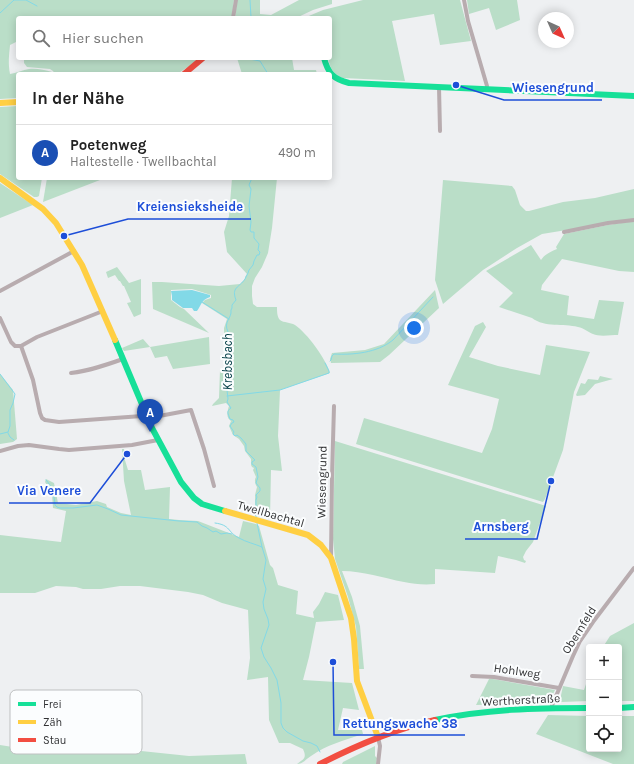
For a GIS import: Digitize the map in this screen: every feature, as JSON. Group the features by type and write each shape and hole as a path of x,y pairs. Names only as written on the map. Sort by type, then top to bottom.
{"street":[{"path":"233,16 236,0"},
{"path":"464,0 468,21 487,89"},
{"path":"186,72 201,60"},
{"path":"325,60 329,72"},
{"path":"332,76 344,82 634,96"},
{"path":"438,87 440,131"},
{"path":"0,103 16,102"},
{"name":"Twellbachtal","path":"0,178 46,212 56,223 74,252 85,271 103,311 158,440 181,482 194,498 210,508 308,535 321,544 326,550 331,558 351,618 356,675 378,737"},
{"path":"564,232 608,223 634,220"},
{"path":"0,291 74,252"},
{"path":"0,318 13,345 21,346 37,337 103,311"},
{"path":"21,346 33,380 40,414 45,420 59,422 142,416 154,417 190,410 204,449 214,486"},
{"path":"71,373 106,366 123,358"},
{"name":"Wiesengrund","path":"331,558 334,406"},
{"path":"0,451 18,446 29,445 69,450 132,445 158,440"},
{"name":"Obernfeld","path":"551,708 580,641 634,568"},
{"name":"Hohlweg","path":"472,676 494,677 559,688"},
{"path":"622,708 634,707"},
{"name":"Wertherstraße","path":"320,764 378,737 429,722 461,715 497,711 586,708"},
{"path":"378,737 380,746 378,764"}],"green space":[{"path":"0,0 234,0 232,16 16,16 16,42 10,45 9,63 10,74 16,72 16,98 0,99"},
{"path":"237,0 260,0 260,14 271,15 299,0 332,0 332,4 300,16 235,16"},
{"path":"363,0 460,0 471,41 440,45 434,14 392,21 405,81 343,78 332,70 329,60 332,60 332,16 309,16 323,10"},
{"path":"467,0 517,0 520,20 496,30 489,8 469,14"},
{"path":"24,60 196,60 180,72 54,72 50,69 27,67"},
{"path":"238,60 292,60 294,70 316,70 316,72 241,72"},
{"path":"27,69 52,72 17,72"},
{"path":"16,106 16,180 42,180 39,196 37,197 34,197 0,174 0,107"},
{"path":"47,180 100,180 43,202"},
{"path":"232,180 277,180 268,253 252,286 253,304 257,307 277,307 279,319 283,322 295,325 305,334 320,354 330,373 280,390 278,436 282,471 271,470 270,519 255,516 255,495 257,487 255,482 256,477 253,470 254,468 251,465 251,459 245,451 244,446 239,439 233,435 229,426 231,421 227,415 229,406 226,403 212,406 219,398 220,370 225,370 224,328 227,319 202,303 211,298 211,295 192,289 171,290 171,300 184,309 209,333 153,309 152,282 219,286 240,284 245,279 247,274 227,252 224,232 229,216"},
{"path":"443,180 512,186 515,190 520,205 526,211 563,202 595,198 634,189 634,219 542,234 483,270 443,304 435,280"},
{"path":"0,183 33,205 0,218"},
{"path":"634,221 634,272 619,271 562,259 542,285 541,290 569,296 567,315 594,319 599,300 624,302 618,335 598,335 578,327 543,323 499,307 513,293 486,271 531,245 541,260 550,252 557,249 556,247 564,234"},
{"path":"117,267 129,283 141,279 141,314 134,317 127,303 131,302 124,286 115,275 108,278 106,272"},
{"path":"435,290 439,308 380,362 331,363 330,359 332,353 365,350 384,344"},
{"path":"483,322 486,327 469,357 498,366 540,375 546,345 590,352 574,392 563,450 543,502 356,444 364,418 482,453 492,429 499,399 448,385 475,326"},
{"path":"209,337 210,364 173,369 167,356 155,358 150,347"},
{"path":"143,339 150,347 124,351 122,348"},
{"path":"0,374 13,390 17,439 13,442 0,444"},
{"path":"600,376 613,379 595,384 585,395 576,395 581,383 585,384 588,379 598,380"},
{"path":"335,441 546,506 533,542 523,557 526,561 525,563 498,556 495,573 435,569 435,584 427,584 412,583 365,573 342,571 352,597 360,626 364,669 359,669 356,627 348,597 335,559 333,539"},
{"path":"122,449 124,449 124,457 128,470 141,470 145,490 170,487 169,519 198,521 239,537 243,521 259,526 270,565 273,568 278,585 298,591 296,614 314,618 313,612 325,592 338,595 344,620 316,622 303,680 352,683 359,710 343,708 338,730 362,730 363,734 329,746 297,764 304,758 305,754 303,749 290,743 279,743 269,720 268,677 247,680 250,658 248,610 222,603 203,595 140,586 83,589 76,587 56,586 35,593 0,593 0,535 61,542 66,511 53,508 52,494 45,482 46,479 54,483 58,503 76,505 97,501 106,504 107,507 121,513 131,515 124,481"},
{"path":"634,623 634,701 622,701 622,644 605,644 610,636"},
{"path":"489,679 555,690 550,700 545,703 476,705"},
{"path":"586,684 586,701 561,702 560,700 563,686 584,690"},
{"path":"548,715 586,716 586,752 622,752 622,716 634,716 634,764 613,764 536,734"},
{"path":"0,745 10,747 10,754 142,754 142,751 189,756 245,754 247,764 0,764"},
{"path":"375,746 375,756 377,758 376,764 342,764 343,762"}],"water":[{"path":"192,290 210,295 210,297 203,301 197,311 194,311 192,308 183,308 172,300 171,291"}],"waterway":[{"path":"0,13 14,0 26,0 37,6"},
{"name":"Krebsbach","path":"250,0 251,16"},
{"name":"Krebsbach","path":"255,60 260,61 267,72"},
{"name":"Krebsbach","path":"251,180 249,185 251,189 249,206 251,222 250,230 251,232 254,232 254,238 259,244 258,250 260,252 245,279 234,292 236,300 232,305 231,313 226,325 228,332 227,346 229,352 227,366 227,402 231,408 228,411 228,414 230,419 234,422 230,426 234,432 233,434 241,438 246,444 246,451 255,460 252,464 256,467 258,477 256,483 260,488 260,491 256,495 256,518"},
{"path":"330,361 334,354 365,352 380,348 387,344 393,340 433,297"},
{"path":"202,302 229,319"},
{"path":"227,396 280,390 329,373 325,363"},
{"path":"0,374 15,394 10,410 10,426 8,432"},
{"path":"0,434 8,432"},
{"path":"8,433 14,440"},
{"path":"46,480 52,489 55,505 60,508 97,505 121,515 197,522 213,532 216,531 221,534 232,534"},
{"path":"215,523 224,525 235,536 262,547 266,560 263,579 266,589 263,602 269,625 261,648 264,657 277,680 281,703 281,723 287,732 303,741 317,746 320,752"},
{"path":"257,523 262,547"}],"traffic: fast":[{"path":"325,60 330,72"},
{"path":"332,75 339,80 349,83 634,96"},
{"path":"115,340 152,428 181,482 194,498 202,504 225,511"},
{"path":"622,708 634,707"},
{"path":"435,720 492,711 586,708"}],"traffic: slow":[{"path":"0,103 16,102"},
{"path":"0,178 43,209 56,223 82,265 115,340"},
{"path":"225,511 308,535 321,545 331,558 351,618 357,681 378,737"}],"traffic: jam":[{"path":"186,72 201,60"},
{"path":"320,764 376,738 435,720"}],"place":[{"name":"Wiesengrund","path":"456,85"},
{"name":"Kreiensieksheide","path":"64,236"},
{"name":"Poetenweg","path":"150,432"},
{"name":"Via Venere","path":"127,454"},
{"name":"Arnsberg","path":"551,481"},
{"name":"Rettungswache 38","path":"333,662"}]}
